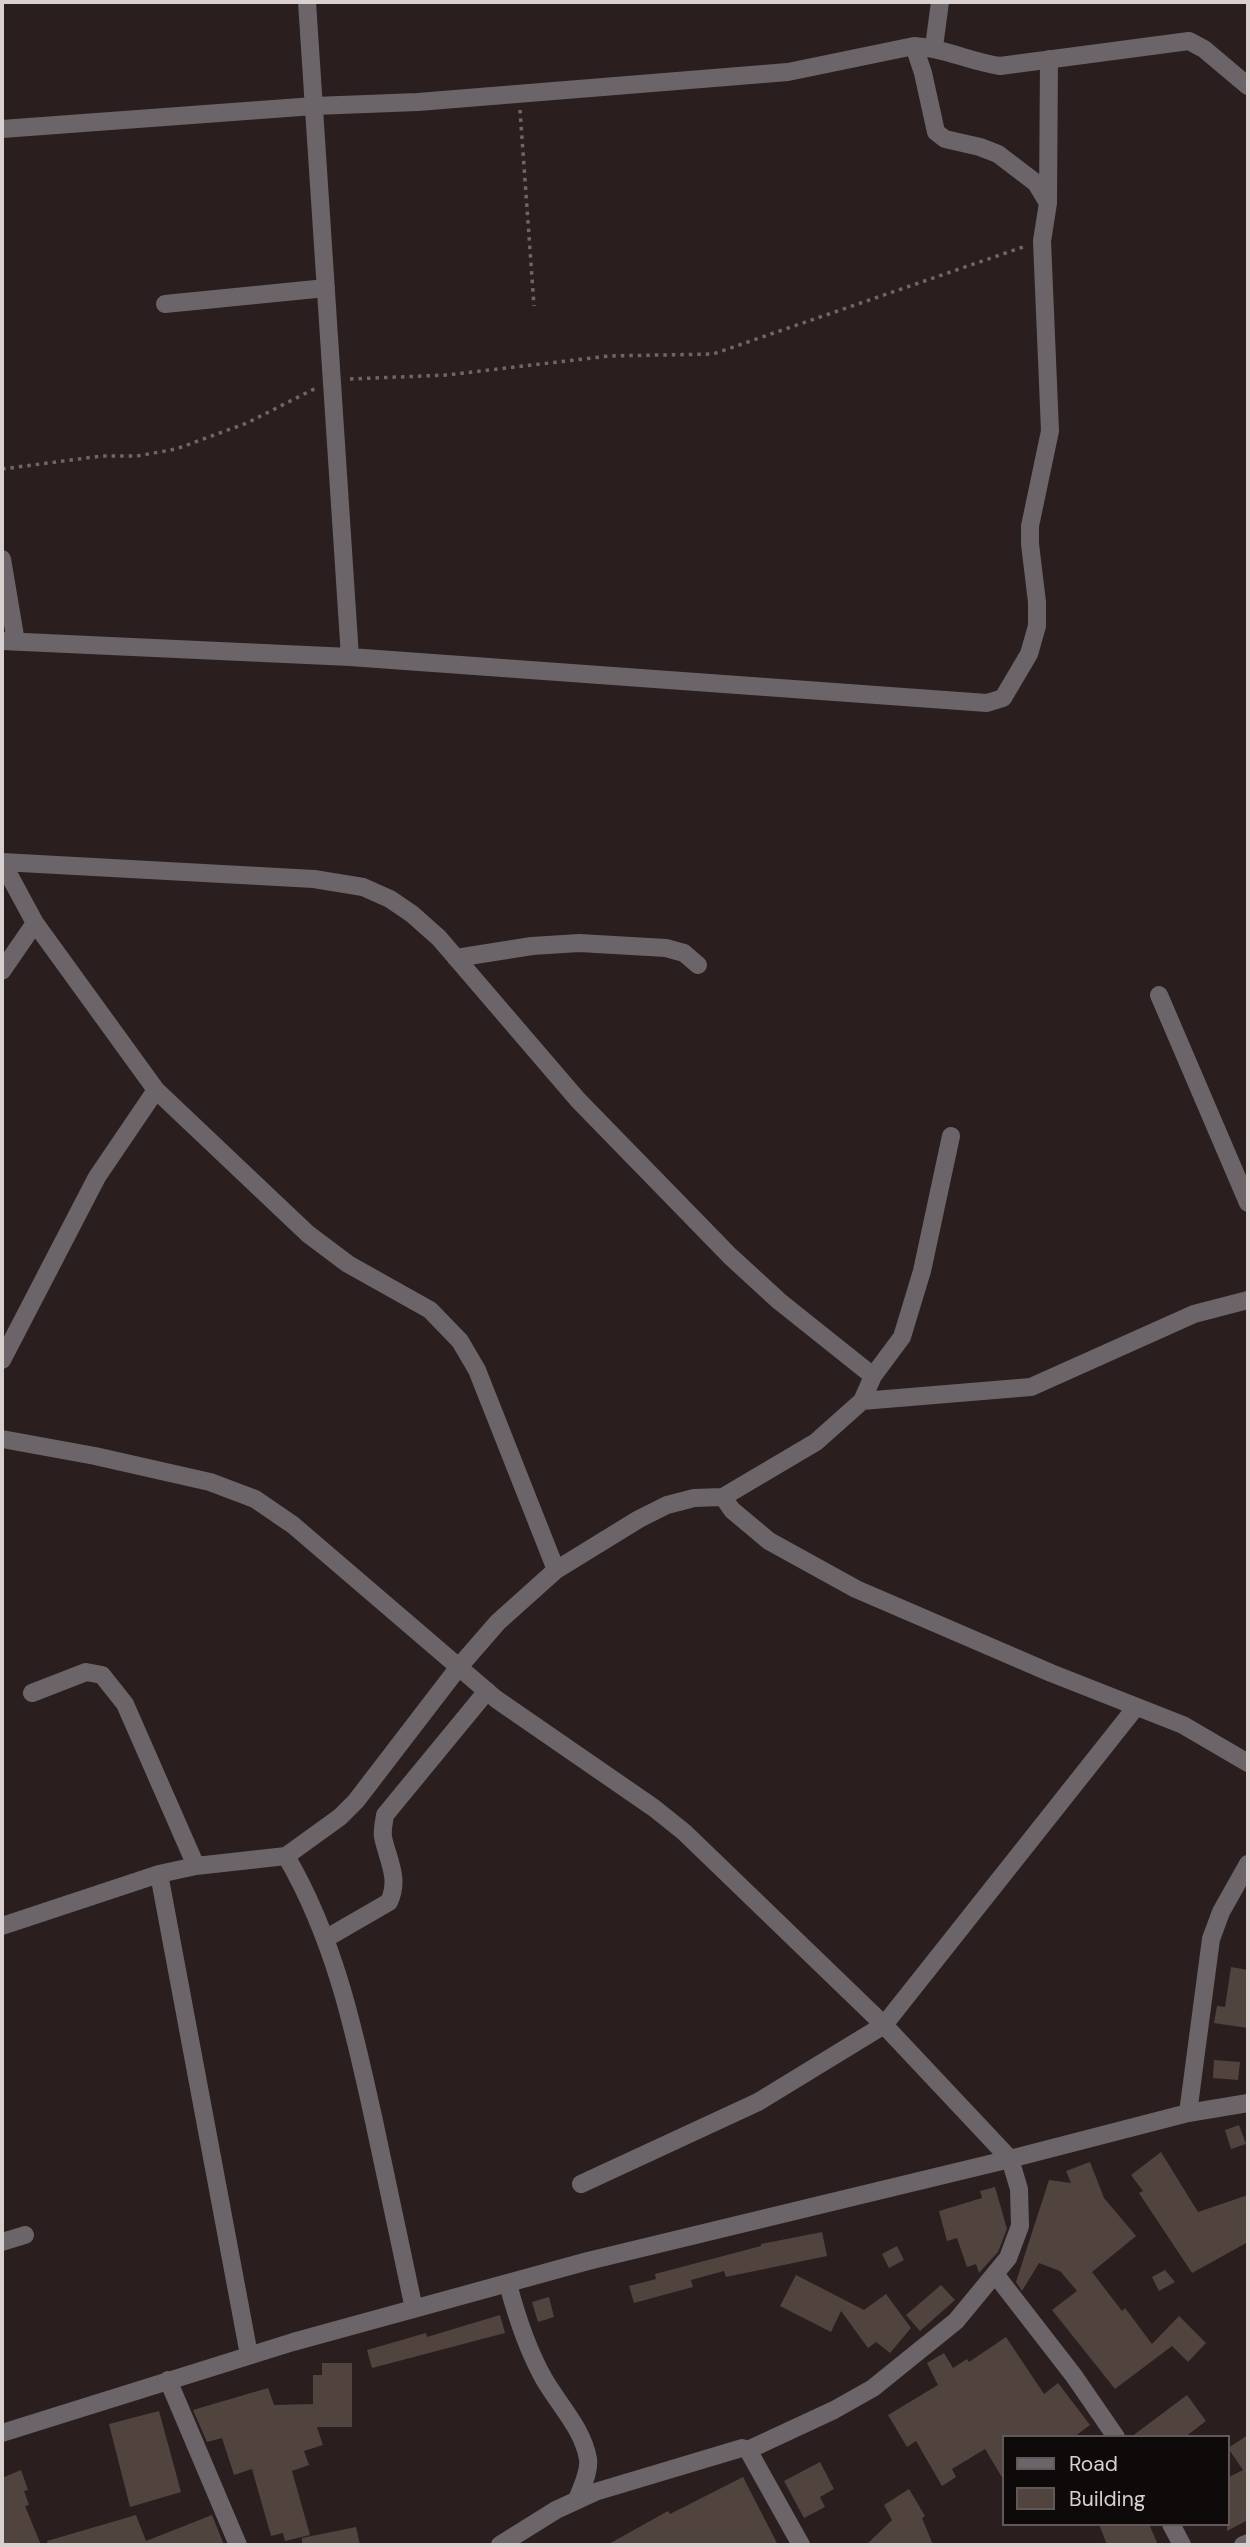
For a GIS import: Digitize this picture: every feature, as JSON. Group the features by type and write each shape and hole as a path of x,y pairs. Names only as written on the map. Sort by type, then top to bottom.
{"street":[{"path":"307,2 350,657"},
{"path":"934,47 940,2"},
{"path":"2,129 314,106 418,102 788,72 914,46 934,47 974,62 1000,66 1189,41 1204,49 1248,86"},
{"path":"914,46 923,72 936,132 945,139 998,154 1036,183 1048,203"},
{"path":"2,559 9,642 350,657 987,703 1003,698 1029,654 1037,626 1030,526 1050,431 1042,241 1048,203 1049,59"},
{"path":"165,304 326,288"},
{"path":"2,862 35,923 156,1090 308,1234 348,1264 430,1310 460,1341 477,1370 556,1570"},
{"path":"2,862 314,878 363,887 390,898 439,938 578,1100 730,1256 779,1300 873,1376"},
{"path":"2,971 35,923"},
{"path":"456,958 533,946 579,943 666,948 684,953 698,965"},
{"path":"1159,995 1248,1203"},
{"path":"2,1360 97,1177 156,1090"},
{"path":"2,1926 159,1874 196,1866 286,1856 340,1817 356,1801 458,1668 498,1622 556,1570 667,1505 694,1498 723,1497 816,1442 862,1402 873,1376 902,1337 922,1271 951,1136"},
{"path":"862,1402 1031,1387 1194,1314 1248,1300"},
{"path":"2,1439 95,1456 210,1482 255,1499 293,1525 487,1691 684,1832 884,2025 1010,2159 1019,2189 1020,2225 1008,2258 956,2321 873,2388 834,2410 748,2450 735,2449 595,2492 524,2528 500,2545"},
{"path":"723,1497 732,1510 769,1541 856,1589 1051,1673 1183,1725 1248,1763"},
{"path":"32,1693 86,1672 102,1675 125,1704 196,1866"},
{"path":"325,1939 389,1902 394,1891 394,1875 383,1834 384,1815 487,1691"},
{"path":"581,2184 758,2102 884,2025 1136,1707"},
{"path":"286,1856 302,1883 325,1939 355,2030 414,2309"},
{"path":"1188,2113 1211,1939 1221,1912 1248,1864"},
{"path":"159,1874 249,2355"},
{"path":"2,2432 249,2355 588,2261 1188,2113 1248,2103"},
{"path":"2,2242 25,2235"},
{"path":"995,2274 1074,2376 1115,2435"},
{"path":"508,2284 521,2334 543,2377 573,2421 582,2440 588,2461 577,2500"},
{"path":"168,2380 238,2545"},
{"path":"748,2450 801,2545"},
{"path":"1172,2526 1182,2545"},
{"path":"1243,2545 1248,2543"}],"path":[{"path":"519,94 534,306"},
{"path":"2,469 102,456 137,456 176,449 247,423 332,380 447,375 609,356 713,354 1042,241"}],"building":[{"path":"1231,1967 1248,1970 1248,2028 1214,2023 1217,2006 1225,2007"},
{"path":"1214,2060 1240,2062 1238,2080 1213,2078"},
{"path":"1239,2125 1246,2144 1231,2149 1225,2130"},
{"path":"1161,2152 1198,2212 1248,2195 1248,2242 1192,2273 1139,2193 1143,2191 1131,2175"},
{"path":"1090,2162 1104,2198 1136,2236 1092,2272 1122,2311 1125,2308 1152,2344 1179,2316 1206,2343 1188,2362 1172,2346 1115,2389 1052,2310 1077,2291 1060,2271 1039,2263 1022,2291 1016,2282 1049,2180 1071,2183 1066,2171"},
{"path":"995,2187 1007,2229 998,2252 979,2273 976,2264 967,2267 957,2238 947,2241 939,2211 982,2198 980,2191"},
{"path":"822,2232 827,2256 726,2277 724,2271 691,2280 693,2287 634,2303 629,2286 656,2279 655,2274 761,2244"},
{"path":"897,2246 904,2260 889,2268 882,2254"},
{"path":"1165,2270 1175,2282 1159,2291 1152,2277"},
{"path":"796,2275 864,2310 886,2294 911,2328 890,2353 876,2342 868,2348 841,2311 831,2332 780,2306"},
{"path":"941,2285 955,2300 920,2331 906,2315"},
{"path":"549,2297 554,2317 538,2322 532,2302"},
{"path":"500,2315 505,2333 372,2368 367,2350 426,2333 427,2337"},
{"path":"1006,2337 1044,2394 1058,2383 1090,2425 1077,2435 1002,2435 1002,2477 985,2449 952,2469 956,2477 942,2486 916,2441 907,2447 888,2415 938,2385 927,2363 944,2353 953,2368 967,2359 969,2362"},
{"path":"322,2363 352,2363 352,2427 317,2427 323,2445 304,2451 309,2465 292,2471 310,2535 285,2541 283,2533 271,2536 252,2469 234,2475 222,2438 207,2442 193,2410 268,2388 274,2405 313,2404 313,2375 322,2375"},
{"path":"1187,2395 1206,2421 1188,2435 1134,2435"},
{"path":"159,2411 181,2492 130,2507 109,2424"},
{"path":"1248,2435 1248,2520 1227,2531 1229,2477 1243,2470 1229,2447"},
{"path":"820,2462 834,2489 820,2497 825,2507 804,2518 784,2481"},
{"path":"21,2470 28,2490 24,2491 29,2505 25,2506 41,2545 2,2545 2,2478"},
{"path":"743,2477 778,2545 607,2545 668,2511 670,2514"},
{"path":"909,2489 925,2516 922,2518 933,2545 866,2545 892,2520 884,2505"},
{"path":"136,2515 146,2541 212,2515 224,2545 48,2545 47,2541"},
{"path":"1100,2526 1150,2526 1158,2545 1107,2545"},
{"path":"356,2527 360,2545 302,2545 302,2538"}]}
